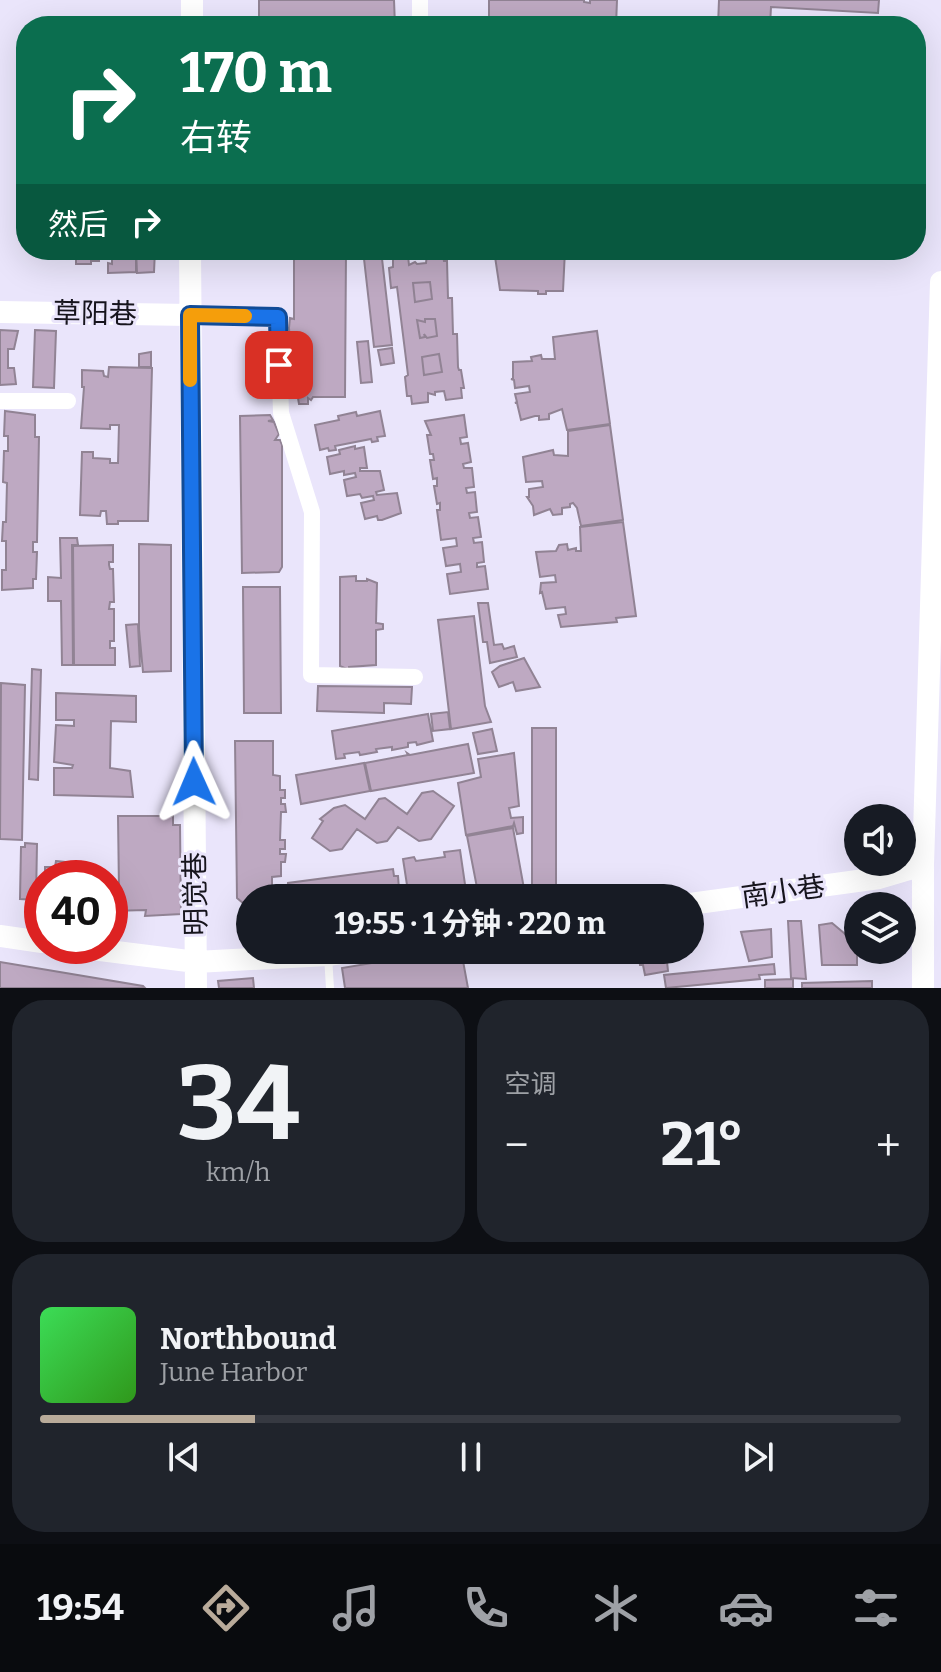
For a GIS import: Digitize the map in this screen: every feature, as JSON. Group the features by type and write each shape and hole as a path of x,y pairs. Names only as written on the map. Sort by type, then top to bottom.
{"street":[{"name":"明觉巷","path":"190,260 196,988"},
{"path":"923,988 923,865 941,282"},
{"name":"草阳巷","path":"0,312 190,315"},
{"path":"190,315 278,317 281,413 312,512 311,675 415,677"},
{"path":"0,401 68,401"},
{"name":"南小巷","path":"704,902 879,878 923,865"},
{"path":"0,936 24,939"},
{"path":"128,954 196,962 236,960"}],"lane":[{"path":"329,964 330,988"}],"building":[{"path":"259,0 394,0 395,16 259,16"},
{"path":"489,0 584,0 590,3 590,0 617,0 616,16 489,16"},
{"path":"719,0 879,0 878,13 771,7 771,16 718,16"},
{"path":"76,260 99,260 91,261 91,264 76,264"},
{"path":"112,260 136,260 136,272 108,273 108,263 112,264"},
{"path":"136,260 155,260 154,272 137,273"},
{"path":"294,260 346,260 345,397 313,397 311,400 308,398 308,404 299,404 298,398 294,398 289,328 290,318 294,319"},
{"path":"364,260 382,260 392,345 374,347"},
{"path":"393,260 408,260 409,265 426,263 426,260 447,261 448,298 452,298 453,334 457,334 458,367 464,388 461,388 462,398 446,400 444,391 435,392 435,395 428,393 428,402 412,404 411,396 407,396 405,377 408,375 397,287 391,288 389,268 393,267"},
{"path":"496,260 565,260 563,291 538,294 538,291 500,290"},
{"path":"430,282 432,299 415,302 413,283"},
{"path":"425,319 435,319 437,336 427,338 424,334 425,337 420,338 417,320 425,322"},
{"path":"0,330 18,331 14,349 8,349 8,368 14,368 16,384 0,385"},
{"path":"35,330 56,331 54,388 33,387"},
{"path":"597,331 610,424 567,430 562,409 549,414 549,419 539,420 539,416 535,416 521,420 515,394 530,392 529,386 515,388 511,379 513,362 532,361 531,357 541,355 542,359 555,359 553,337"},
{"path":"368,341 372,382 361,383 357,342"},
{"path":"392,348 394,363 381,365 378,350"},
{"path":"151,352 151,367 139,367 139,354"},
{"path":"439,354 442,372 424,375 422,357"},
{"path":"109,367 152,368 148,521 107,524 106,511 101,511 100,516 80,515 82,452 93,452 93,458 118,463 119,425 110,425 110,429 81,428 82,370 103,371 104,376 108,377"},
{"path":"5,411 35,415 35,437 39,437 37,542 33,542 33,552 37,552 36,579 33,579 33,588 2,590 2,570 6,570 6,541 2,541 7,483 3,482 4,451 8,451 8,436 4,436"},
{"path":"380,411 385,436 377,437 378,441 372,442 371,439 335,446 336,450 320,450 315,425 339,420 338,416 356,412 357,416"},
{"path":"270,415 273,420 268,421 274,422 279,434 275,440 280,440 282,445 282,567 279,572 242,573 240,416"},
{"path":"464,415 467,437 460,438 461,444 468,443 471,462 463,464 464,468 472,468 474,487 466,488 467,493 475,492 477,512 469,513 470,518 478,517 481,537 473,538 474,543 482,542 484,562 477,563 477,567 485,566 488,589 450,594 447,574 461,572 460,564 446,566 443,548 457,546 456,538 441,540 437,510 440,510 440,503 437,504 434,486 437,486 437,478 433,479 430,460 434,460 427,435 431,435 425,421"},
{"path":"610,425 623,520 581,526 573,503 570,507 562,508 562,514 553,515 550,509 534,515 527,497 529,489 543,487 542,481 526,482 523,457 553,450 554,455 568,456 568,431"},
{"path":"355,446 355,449 364,447 367,468 360,468 360,471 380,471 384,490 376,492 377,495 397,493 401,513 382,520 378,520 377,516 365,519 361,503 374,500 373,496 347,496 344,480 356,477 355,473 344,475 344,471 330,474 327,457"},
{"path":"623,522 636,616 616,618 617,622 561,627 558,615 566,614 565,607 546,609 540,593 541,583 556,582 555,575 540,577 536,552 556,551 559,545 567,544 568,550 576,548 576,551 581,551 580,527"},
{"path":"60,538 77,538 78,545 72,545 73,665 62,665 61,601 48,601 48,577 61,578"},
{"path":"139,544 171,545 171,671 143,672 139,629"},
{"path":"113,545 113,562 109,565 113,569 114,602 110,602 109,609 114,609 114,641 110,641 110,648 115,648 115,665 74,665 73,546"},
{"path":"356,576 356,581 367,579 377,583 376,623 383,624 383,629 376,630 376,665 349,667 349,670 340,666 340,577"},
{"path":"243,587 280,587 281,713 244,713"},
{"path":"478,603 488,603 494,645 502,644 504,649 514,646 517,657 490,663 487,642 483,642"},
{"path":"474,616 485,706 491,722 451,729 438,620"},
{"path":"138,624 140,666 130,667 126,625"},
{"path":"524,658 540,687 516,691 513,682 499,687 492,672"},
{"path":"32,669 41,670 38,780 29,779"},
{"path":"1,683 25,685 22,840 0,839"},
{"path":"318,686 412,687 411,704 384,703 384,713 317,711"},
{"path":"56,693 136,696 136,722 111,721 110,768 130,771 133,797 54,795 54,768 72,768 73,765 54,762 56,725 74,726 74,720 56,720"},
{"path":"448,712 450,729 433,731 431,714"},
{"path":"428,714 433,741 417,745 416,742 408,743 408,747 392,750 392,747 376,749 377,752 360,755 359,752 344,754 345,758 336,759 332,731"},
{"path":"532,728 556,728 556,884 532,884"},
{"path":"492,729 497,751 478,754 473,733"},
{"path":"235,741 273,741 273,775 280,776 280,790 285,790 281,804 285,804 286,812 281,812 280,840 285,840 285,849 280,849 280,854 286,854 285,862 281,862 281,876 272,877 272,884 237,884"},
{"path":"468,744 474,773 371,791 365,763"},
{"path":"514,753 519,806 509,808 511,818 523,817 523,833 517,834 514,823 513,826 466,835 458,783 481,777 478,759"},
{"path":"364,763 370,791 301,804 296,775"},
{"path":"433,791 454,806 431,839 419,841 398,827 387,841 377,843 357,829 342,849 330,851 312,838 323,821 320,819 334,808 345,805 365,819 379,799 385,798 407,814 422,793"},
{"path":"118,816 173,816 173,825 180,825 181,914 145,916 146,910 128,910 128,860 119,860"},
{"path":"513,828 523,884 476,884 467,836"},
{"path":"25,843 37,844 37,860 24,860 24,899 20,899 21,847 25,847"},
{"path":"460,850 465,884 407,884 403,859 414,857 416,861 445,857 444,852"},
{"path":"393,869 394,876 398,876 399,884 288,884"},
{"path":"788,921 801,921 806,979 791,978"},
{"path":"832,923 844,933 844,964 857,965 822,965 819,925"},
{"path":"771,929 772,957 749,961 741,932"},
{"path":"0,962 143,986 145,988 0,988"},
{"path":"366,964 464,964 468,988 345,988 342,968"},
{"path":"667,964 668,971 645,975 643,965 640,965"},
{"path":"774,964 775,974 759,975 760,979 666,988 664,975"},
{"path":"253,978 254,988 219,988 218,981"},
{"path":"793,979 793,988 765,988 765,980"},
{"path":"872,981 872,988 802,988 802,983"}],"slow traffic":[{"path":"190,380 190,315 245,316"}],"route":[{"path":"194,782 190,315 278,317 279,365"}]}
